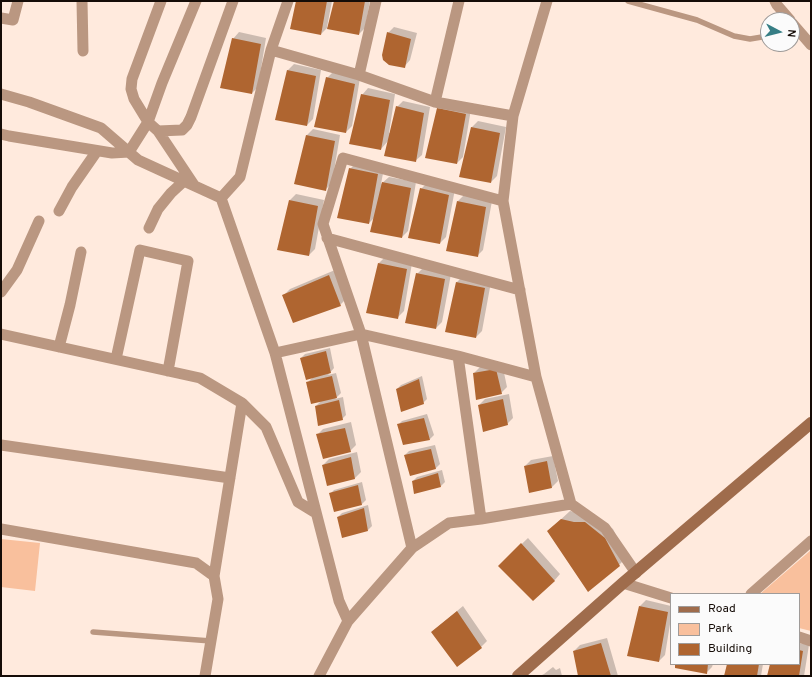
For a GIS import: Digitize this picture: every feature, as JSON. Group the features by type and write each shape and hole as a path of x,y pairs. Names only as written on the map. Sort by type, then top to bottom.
{"street":[{"path":"1,18 13,20 18,1"},
{"path":"82,1 83,51"},
{"path":"161,1 132,79 131,89 134,99 148,122 158,130 189,183"},
{"path":"129,152 148,122 162,83 196,1"},
{"path":"158,130 182,130 187,125 191,118 233,1"},
{"path":"221,198 240,177 271,50 288,1"},
{"path":"359,75 376,1"},
{"path":"435,102 459,1"},
{"path":"547,1 513,116 503,201 536,377 571,504 605,528 636,573"},
{"path":"775,1 783,12"},
{"path":"800,33 811,45"},
{"path":"271,50 359,75 435,102 513,116"},
{"path":"1,94 29,102 101,128 138,160 221,198 275,353 339,601 348,621"},
{"path":"1,134 97,151 112,153 129,152"},
{"path":"59,211 72,187 97,151"},
{"path":"412,548 361,334 323,224 343,158 503,201"},
{"path":"149,228 158,209 171,193 189,183"},
{"path":"1,292 18,270 39,221"},
{"path":"327,238 520,290"},
{"path":"116,359 140,250 188,261 168,371"},
{"path":"59,347 70,306 81,252"},
{"path":"1,334 200,378 242,403 266,427 298,502 316,513"},
{"path":"275,353 361,334 458,356 536,377"},
{"path":"458,356 481,519"},
{"path":"205,676 218,599 214,576 242,403"},
{"path":"518,676 811,423"},
{"path":"1,445 230,478"},
{"path":"319,676 348,621 412,548 449,523 571,504"},
{"path":"1,529 196,562 214,576"},
{"path":"752,593 811,541"},
{"path":"624,583 670,598"},
{"path":"800,637 811,641"}],"lane":[{"path":"628,1 698,20 734,36 750,39 760,37"},
{"path":"93,632 211,641"}],"green space":[{"path":"1,539 40,543 35,591 1,587"},
{"path":"811,550 811,631 800,628 800,593 761,593"}],"building":[{"path":"296,1 327,1 321,35 290,29"},
{"path":"334,1 365,1 359,35 327,29"},
{"path":"387,32 411,39 405,68 389,65 383,60 382,55"},
{"path":"232,38 261,44 252,94 220,88"},
{"path":"287,70 316,76 307,126 275,120"},
{"path":"326,77 355,84 346,133 314,127"},
{"path":"361,94 390,100 381,150 349,144"},
{"path":"396,106 424,113 416,162 384,156"},
{"path":"437,108 466,114 457,164 425,158"},
{"path":"471,127 500,133 491,183 459,177"},
{"path":"306,135 335,141 326,191 294,184"},
{"path":"349,168 378,174 369,224 337,218"},
{"path":"382,182 411,188 402,238 370,232"},
{"path":"420,188 449,195 440,244 408,238"},
{"path":"289,200 318,206 309,256 277,250"},
{"path":"457,201 486,207 478,257 446,251"},
{"path":"378,263 407,269 398,319 366,313"},
{"path":"416,273 445,279 436,329 405,323"},
{"path":"329,275 341,306 293,323 282,295"},
{"path":"456,282 485,288 476,338 445,332"},
{"path":"326,351 331,373 306,380 300,358"},
{"path":"496,369 502,394 476,400 473,373"},
{"path":"332,376 337,398 311,404 306,382"},
{"path":"419,379 424,404 401,412 396,389"},
{"path":"503,399 508,425 483,432 478,405"},
{"path":"339,400 343,420 318,426 315,406"},
{"path":"424,418 430,440 403,445 397,424"},
{"path":"345,428 351,452 323,459 316,434"},
{"path":"431,449 436,469 410,476 404,455"},
{"path":"351,457 355,479 327,486 322,465"},
{"path":"547,461 552,488 529,493 524,466"},
{"path":"438,473 441,487 414,494 412,481"},
{"path":"358,485 362,505 334,512 329,493"},
{"path":"364,508 368,531 342,538 337,517"},
{"path":"561,519 574,522 585,522 605,538 620,566 588,592 547,531"},
{"path":"521,543 555,581 533,601 498,566"},
{"path":"639,606 668,612 659,662 627,656"},
{"path":"457,611 482,648 457,667 431,632"},
{"path":"601,643 611,676 578,676 573,651"},
{"path":"800,650 803,651 799,676 767,676 770,665 800,665"},
{"path":"675,665 708,665 707,674 675,668"},
{"path":"727,665 759,665 757,676 724,676"}]}
